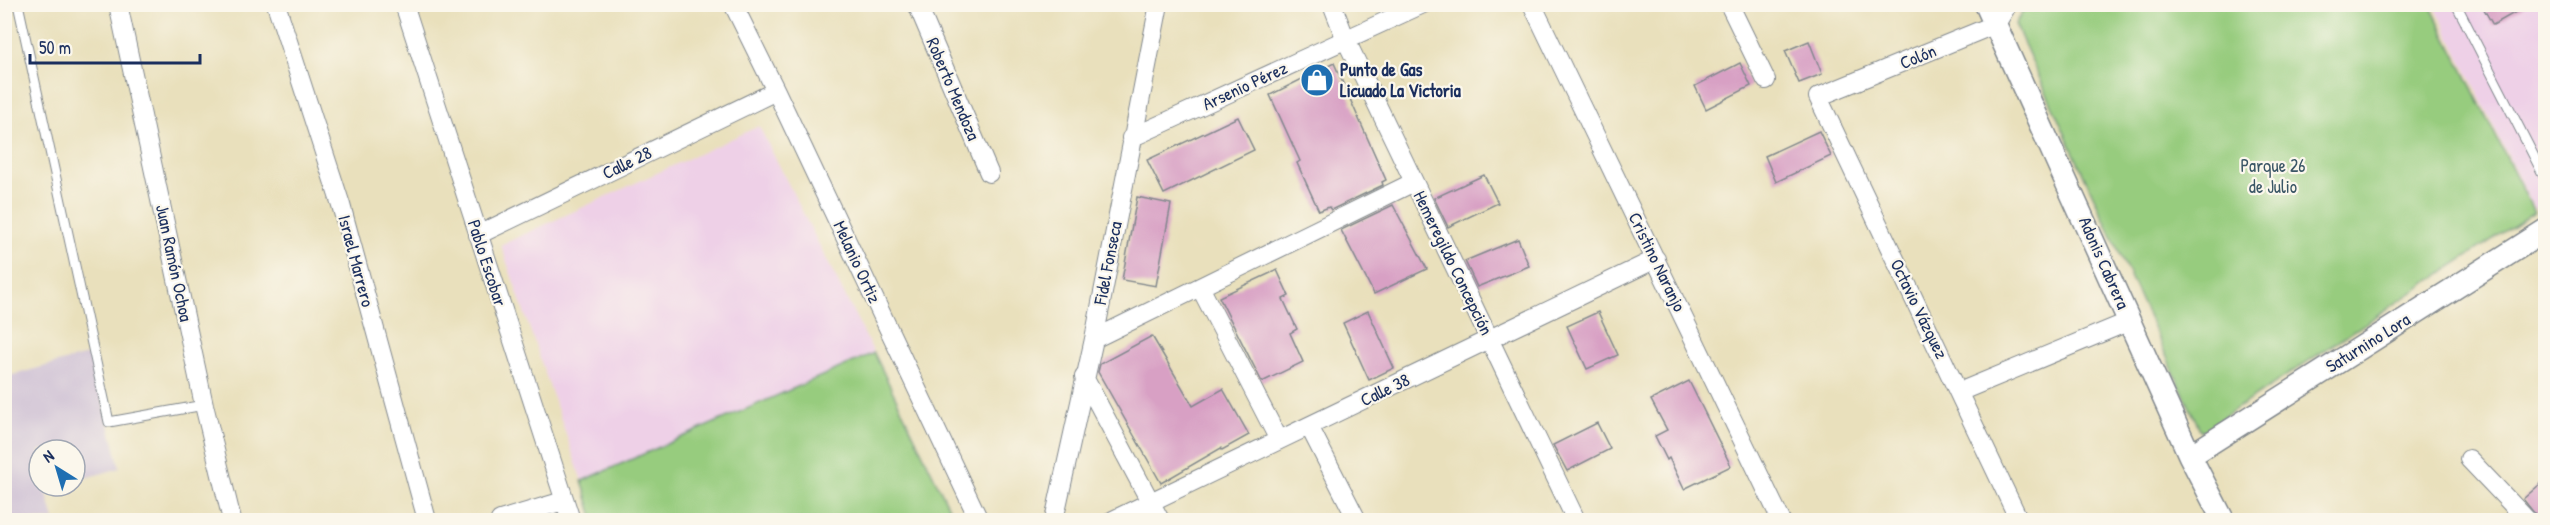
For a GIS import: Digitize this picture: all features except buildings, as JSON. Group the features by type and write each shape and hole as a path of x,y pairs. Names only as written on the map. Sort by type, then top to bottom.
{"street":[{"name":"Juan Ramón Ochoa","path":"118,4 204,405 232,520"},
{"name":"Israel Marrero","path":"276,4 341,205 427,520"},
{"name":"Pablo Escobar","path":"404,4 571,520"},
{"name":"Melanio Ortiz","path":"733,4 979,520"},
{"name":"Roberto Mendoza","path":"917,4 988,173"},
{"name":"Fidel Fonseca","path":"1054,520 1094,339 1158,4"},
{"name":"Hemeregildo Concepción","path":"1332,4 1346,40 1576,520"},
{"name":"Arsenio Pérez","path":"1131,138 1423,4"},
{"name":"Cristino Naranjo","path":"1532,4 1781,520"},
{"path":"1729,4 1766,80"},
{"path":"1991,14 2008,4"},
{"name":"Colón","path":"1818,98 1991,14"},
{"name":"Adonis Cabrera","path":"1991,14 2190,456 2223,520"},
{"name":"Calle 28","path":"478,235 776,91"},
{"name":"Octavio Vázquez","path":"1818,98 2019,520"},
{"path":"1094,339 1414,182"},
{"name":"Saturnino Lora","path":"2190,456 2546,230"},
{"name":"Calle 38","path":"1113,520 1656,259"},
{"path":"1200,287 1279,440"},
{"path":"1959,392 2130,321"},
{"path":"1084,377 1160,520"},
{"path":"1310,426 1357,520"},
{"path":"2469,459 2527,520"},
{"path":"500,520 563,501"}],"lane":[{"path":"18,4 109,422 204,405"},
{"path":"2456,4 2546,180"}],"shaded area":[{"path":"2434,5 2545,5 2545,203 2534,209"},
{"path":"759,126 874,353 582,481 501,245"},
{"path":"91,354 120,468 87,478 87,438 27,438 27,498 48,498 54,520 5,520 5,377"}],"green space":[{"name":"Parque 26 de Julio","path":"2026,5 2430,5 2534,212 2201,432 2015,24"},
{"path":"874,353 955,520 594,520 582,481"}],"place":[{"name":"Punto de Gas Licuado La Victoria","path":"1317,80"}]}
